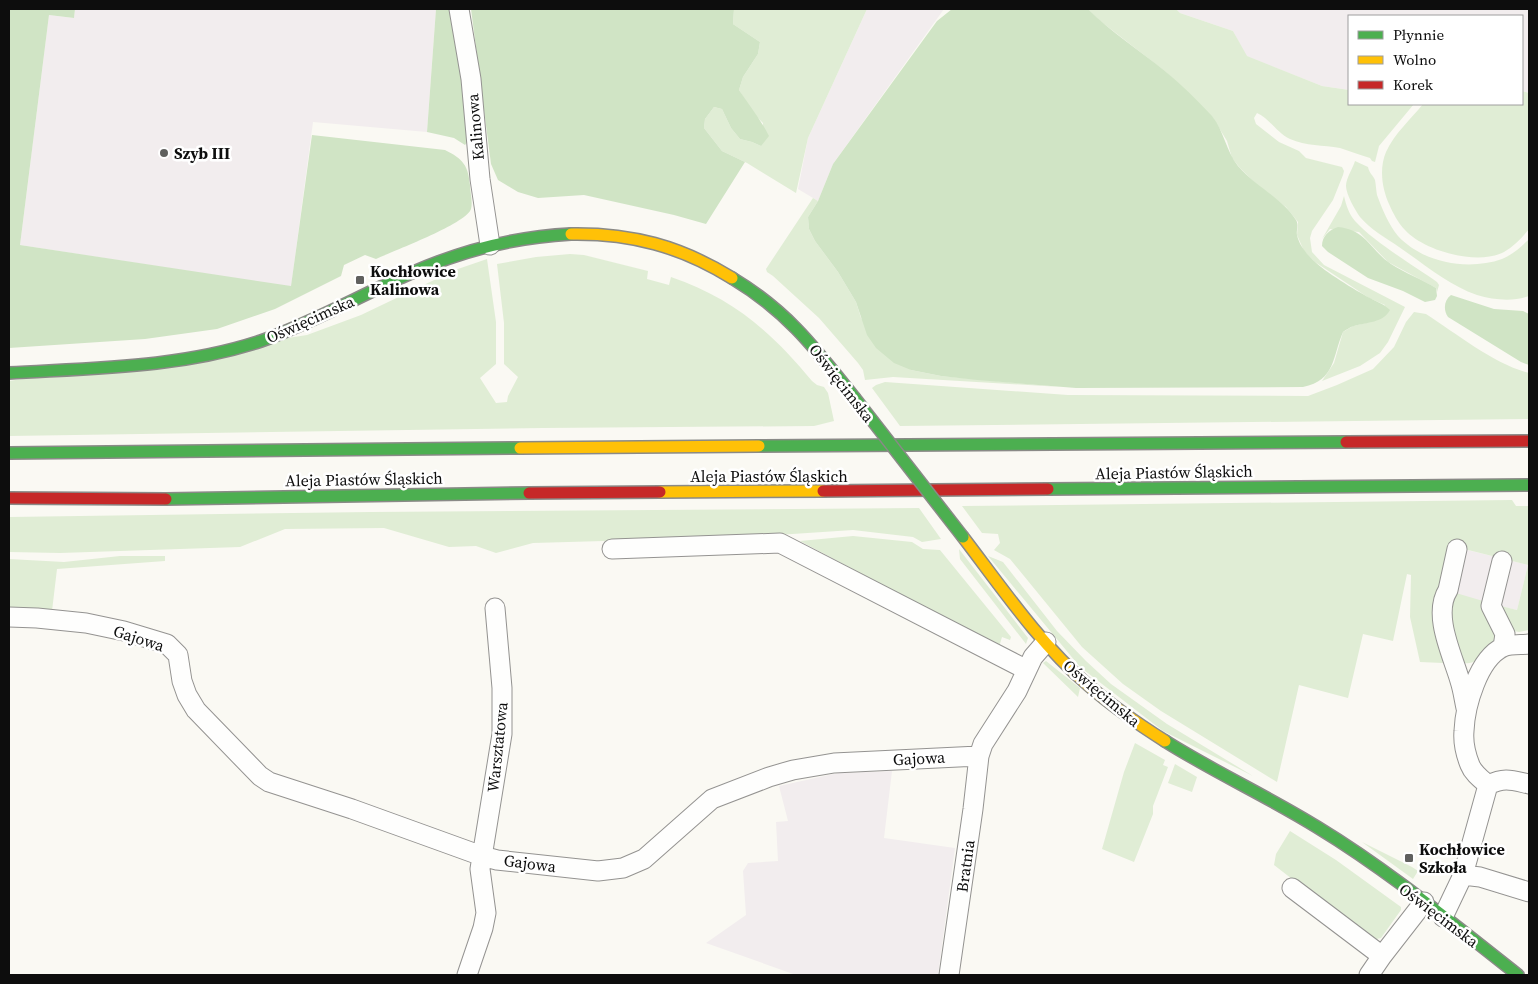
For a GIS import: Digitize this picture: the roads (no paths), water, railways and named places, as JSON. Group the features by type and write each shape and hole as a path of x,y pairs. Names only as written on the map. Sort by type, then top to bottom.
{"main road":[{"name":"Oświęcimska","path":"9,373 151,364 232,350 294,329 433,264 490,245 546,236 617,235 651,241 698,258 741,283 789,319 814,345 1046,642 1088,684 1131,719 1176,748 1249,787 1320,829 1424,902 1518,975"},
{"name":"Aleja Piastów Śląskich","path":"9,453 1529,441"},
{"name":"Aleja Piastów Śląskich","path":"9,498 201,499 400,495 1529,485"}],"street":[{"name":"Kalinowa","path":"459,9 471,79 480,180 490,245"},
{"path":"612,549 780,543 1027,670"},
{"path":"1457,549 1448,590 1444,596 1444,625 1467,712"},
{"path":"1502,561 1491,606 1505,634 1503,647"},
{"name":"Warsztatowa","path":"467,975 483,928 486,913 480,870 502,734 502,688 495,608"},
{"name":"Gajowa","path":"9,617 46,618 86,623 124,631 167,644 178,655 182,681 196,710 260,776 269,782 497,860 598,871 623,868 644,859 712,799 769,777 793,770 834,763 979,756"},
{"path":"979,756 983,744 1017,691 1036,652 1046,642"},
{"path":"1488,785 1478,777 1470,766 1464,733 1472,691 1481,670 1489,658 1503,647 1529,644"},
{"name":"Bratnia","path":"949,975 979,756"},
{"path":"1488,785 1500,780 1511,780 1529,784"},
{"path":"1443,917 1463,874 1488,785"},
{"path":"1463,874 1480,877 1529,892"},
{"path":"1292,888 1382,956"},
{"path":"1369,975 1424,902"}],"place":[{"name":"Szyb III","path":"164,153"},
{"name":"Kochłowice Kalinowa","path":"360,280"},
{"name":"Kochłowice Szkoła","path":"1409,858"}]}
